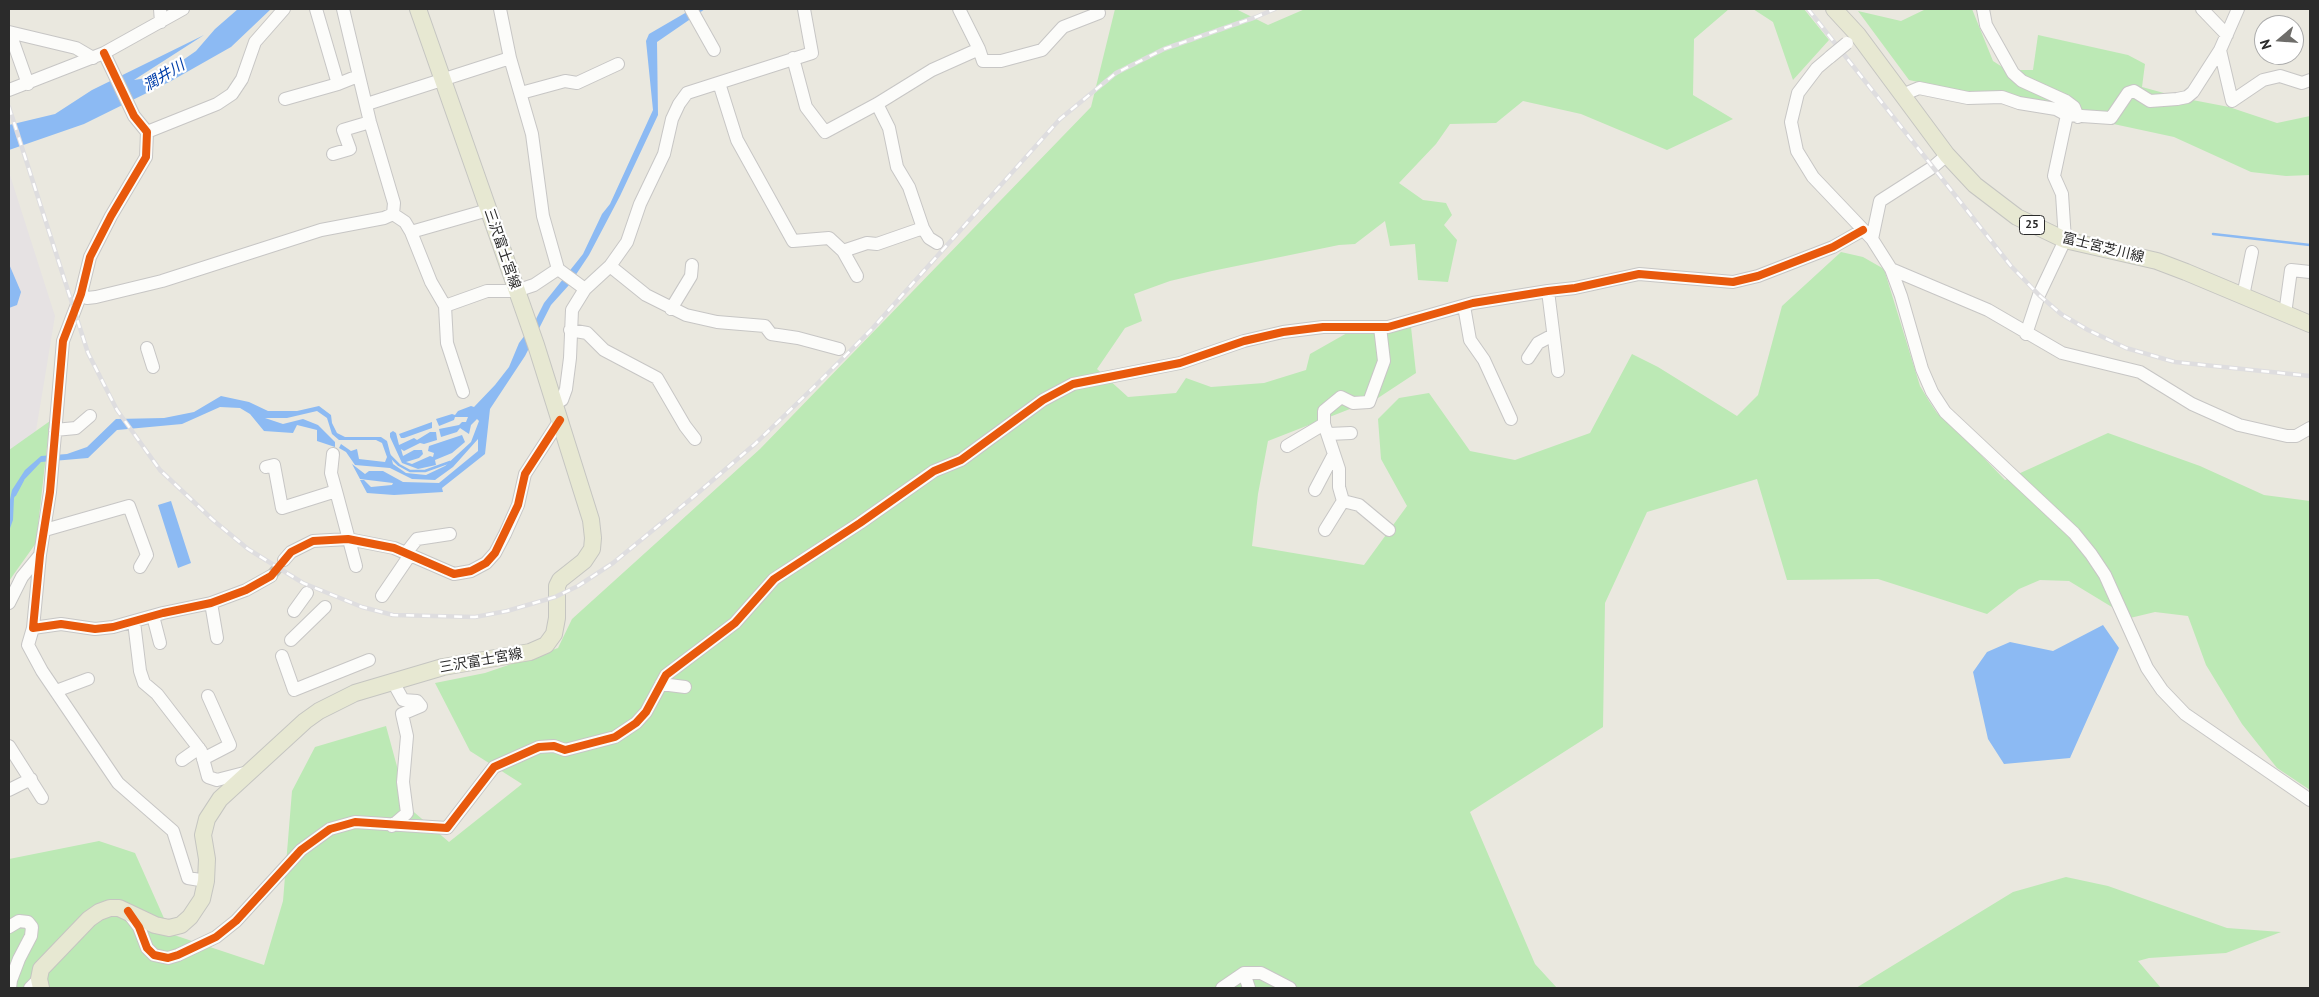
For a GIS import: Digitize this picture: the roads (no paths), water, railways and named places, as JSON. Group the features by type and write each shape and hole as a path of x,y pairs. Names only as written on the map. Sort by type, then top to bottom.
{"main road":[{"name":"三沢富士宮線","path":"37,985 41,969 89,919 110,908 120,908 155,925 169,928 181,925 190,917 202,899 206,881 204,825 220,799 305,721 319,711 355,694 443,667 530,652 546,645 554,634 557,618 557,586 560,580 584,561 592,549 591,520 529,323 516,291 444,79 418,9"},
{"name":"富士宮芝川線","path":"1834,9 1853,39 1902,94 1947,154 1975,185 1994,202 2017,217 2065,240 2157,261 2310,324"}],"street":[{"path":"9,90 102,57 160,15 183,9"},
{"path":"148,132 217,104 232,94 242,79 255,42 284,9"},
{"path":"316,9 338,84"},
{"path":"343,9 370,122 394,203 393,214"},
{"path":"500,9 510,58 532,134 543,216 561,271 581,286"},
{"path":"690,9 714,50"},
{"path":"554,402 562,400 566,389 570,358 572,310 581,286 610,266 627,242 640,204 664,154 672,119 679,104 687,94 812,53 804,9"},
{"path":"959,9 983,61 1001,61 1042,50 1062,27 1099,13"},
{"path":"1983,9 1986,25 2013,73 2022,81 2066,101 2074,107 2054,176 2062,194 2065,240 2038,295 2026,334"},
{"path":"2202,9 2226,35"},
{"path":"1902,94 1919,88 1968,98 2002,97 2019,103 2056,109 2072,116 2111,118 2128,93 2134,92 2150,101 2177,100 2187,97 2193,92 2220,50 2238,9"},
{"path":"10,32 76,48 102,57 134,116 148,132 146,157 111,216 90,257 81,294 64,341 45,530 40,555 33,628 28,645 56,691 118,783 173,831 188,878 206,881"},
{"path":"10,32 28,84"},
{"path":"1853,39 1817,68 1798,93 1792,122 1797,151 1813,177 1872,239 1891,269 1901,296 1922,369 1932,392 1945,412 2074,533 2091,554 2105,575 2147,668 2162,690 2185,714 2310,800"},
{"path":"793,58 806,107 825,132 877,104 932,70 979,49"},
{"path":"2220,50 2232,101 2263,80 2280,76 2302,83 2310,80"},
{"path":"367,104 510,58"},
{"path":"520,93 565,82 577,83 618,64"},
{"path":"285,100 358,76"},
{"path":"719,83 737,140 793,241 829,238 843,251 856,276"},
{"path":"877,104 889,128 897,167 909,187 923,228 929,238 937,243"},
{"path":"333,154 350,149 344,130 370,122"},
{"path":"1872,239 1880,201 1933,167 1947,154"},
{"path":"411,232 488,210"},
{"path":"81,294 87,298 96,297 162,281 312,233 384,218 393,214"},
{"path":"393,214 405,222 411,232 431,282 445,306 448,343 463,392"},
{"path":"843,251 867,243 877,244 923,228"},
{"path":"128,911 139,926 146,948 154,955 168,958 178,955 216,936 236,921 301,850 330,829 355,822 392,826 415,825 447,828 461,807 494,767 539,747 554,746 565,750 616,737 636,723 646,712 666,675 734,623 774,579 860,523 934,471 960,460 1043,400 1067,386 1180,363 1244,341 1284,332 1323,326 1388,327 1464,306 1548,290 1575,288 1638,274 1733,282 1758,276 1833,247 1863,230"},
{"path":"2243,296 2252,252"},
{"path":"671,309 691,276 692,265"},
{"path":"610,266 646,296 671,309 696,318 765,326 771,334 798,338 839,349"},
{"path":"1891,269 1988,310 2026,334 2062,353 2140,372 2192,404 2239,425 2287,436 2296,436 2310,428"},
{"path":"2285,314 2292,270 2310,272"},
{"path":"445,306 487,291 516,291 534,285 561,271"},
{"path":"1548,290 1558,372"},
{"path":"1464,306 1470,340 1484,360 1511,419"},
{"path":"1343,501 1338,487 1339,469 1326,429 1324,411 1341,397 1353,403 1369,402 1384,361 1380,326"},
{"path":"570,330 587,334 604,350 657,378 685,426 695,439"},
{"path":"1528,358 1538,343 1554,335"},
{"path":"147,348 153,367"},
{"path":"55,430 76,428 90,416"},
{"path":"284,560 291,552 313,541 348,539 394,548 454,574 471,571 486,563 495,553 518,505 526,474 560,420"},
{"path":"1287,446 1326,429 1351,433"},
{"path":"333,454 331,473 356,566"},
{"path":"1315,490 1334,454"},
{"path":"266,467 274,465 282,508 336,491"},
{"path":"1325,530 1343,501"},
{"path":"1343,501 1360,505 1389,530"},
{"path":"45,530 129,506 147,555 140,567"},
{"path":"382,596 418,539 450,534"},
{"path":"9,603 22,577 40,555"},
{"path":"33,628 61,624 95,629 134,622 152,616 211,603 246,590 271,576"},
{"path":"294,611 307,594"},
{"path":"211,603 217,638"},
{"path":"290,640 325,607"},
{"path":"152,616 160,643"},
{"path":"134,622 140,671 144,684 157,694 201,754 208,777 217,780 251,772"},
{"path":"282,656 294,690 369,660"},
{"path":"56,691 88,679"},
{"path":"392,826 407,813 403,782 407,736 402,714 421,706 417,701 403,700 393,682"},
{"path":"661,684 685,687"},
{"path":"182,760 230,745 208,696"},
{"path":"9,746 42,798"},
{"path":"9,790 31,779"},
{"path":"9,926 19,921 28,922 32,927 31,936 18,959 10,980 10,988"},
{"path":"1222,988 1244,973 1262,973 1290,988"},
{"path":"1244,973 1249,988"}],"water":[{"name":"潤井川","path":"238,9 271,9 231,47 171,81 84,124 9,150 9,125 55,114 92,90 204,35 134,80 160,76 196,51 215,29"},
{"path":"692,9 705,9 657,42 658,115 620,196 589,255 569,285 551,305 525,356 490,409 485,454 442,488 443,492 394,495 367,493 360,480 364,480 371,487 392,485 393,483 360,479 352,464 365,474 369,471 383,471 403,482 439,483 478,451 478,439 453,467 435,480 412,479 390,468 355,465 346,452 339,448 341,444 351,451 357,449 359,459 385,462 387,457 382,443 376,440 339,440 332,434 327,418 317,411 287,418 265,418 283,424 303,419 318,425 335,442 335,447 317,441 317,430 297,425 293,433 264,431 250,414 240,408 220,407 182,424 117,430 88,458 41,462 23,481 14,498 13,520 9,531 9,504 12,490 25,470 41,456 67,454 87,447 116,419 164,418 194,412 221,396 249,402 268,411 297,411 319,406 331,415 332,423 337,433 345,437 381,437 387,441 393,464 406,473 426,475 445,466 471,442 479,421 477,419 471,425 469,434 460,428 457,432 441,437 439,429 459,425 462,422 466,422 468,417 455,417 454,420 439,426 436,419 452,414 455,415 458,411 471,406 474,407 495,385 509,367 519,343 534,323 544,303 583,254 602,214 610,204 653,110 646,41 649,34"},
{"path":"9,264 21,292 17,305 9,308"},
{"path":"432,422 432,428 404,438 401,438 399,434"},
{"path":"393,431 396,433 399,445 414,438 417,440 430,432 436,432 437,440 424,444 420,443 404,451 401,449 403,456 414,450 422,450 423,454 419,458 406,462 412,464 430,456 433,457 434,453 428,451 429,446 462,435 465,442 452,453 435,460 436,465 418,469 402,463 390,437 390,433"},
{"path":"171,501 191,563 178,568 158,505"},
{"path":"2103,625 2119,648 2070,758 2004,764 1988,739 1973,672 1987,652 2010,642 2053,651"}],"waterway":[{"path":"2213,234 2310,245"},
{"path":"388,454 399,465 410,471 425,471 450,462"},
{"path":"15,495 23,480"}],"tunnel":[{"path":"271,576 284,560"}],"railway":[{"path":"9,107 88,353 117,410 160,470 213,520 248,549 303,583 362,607 393,615 475,617 507,611 555,597 578,586 613,563 692,498 755,444 871,330 1060,119 1116,73 1164,49 1275,9"},
{"path":"1808,9 2011,266 2039,295 2061,314 2088,330 2126,348 2175,362 2310,376"}]}
